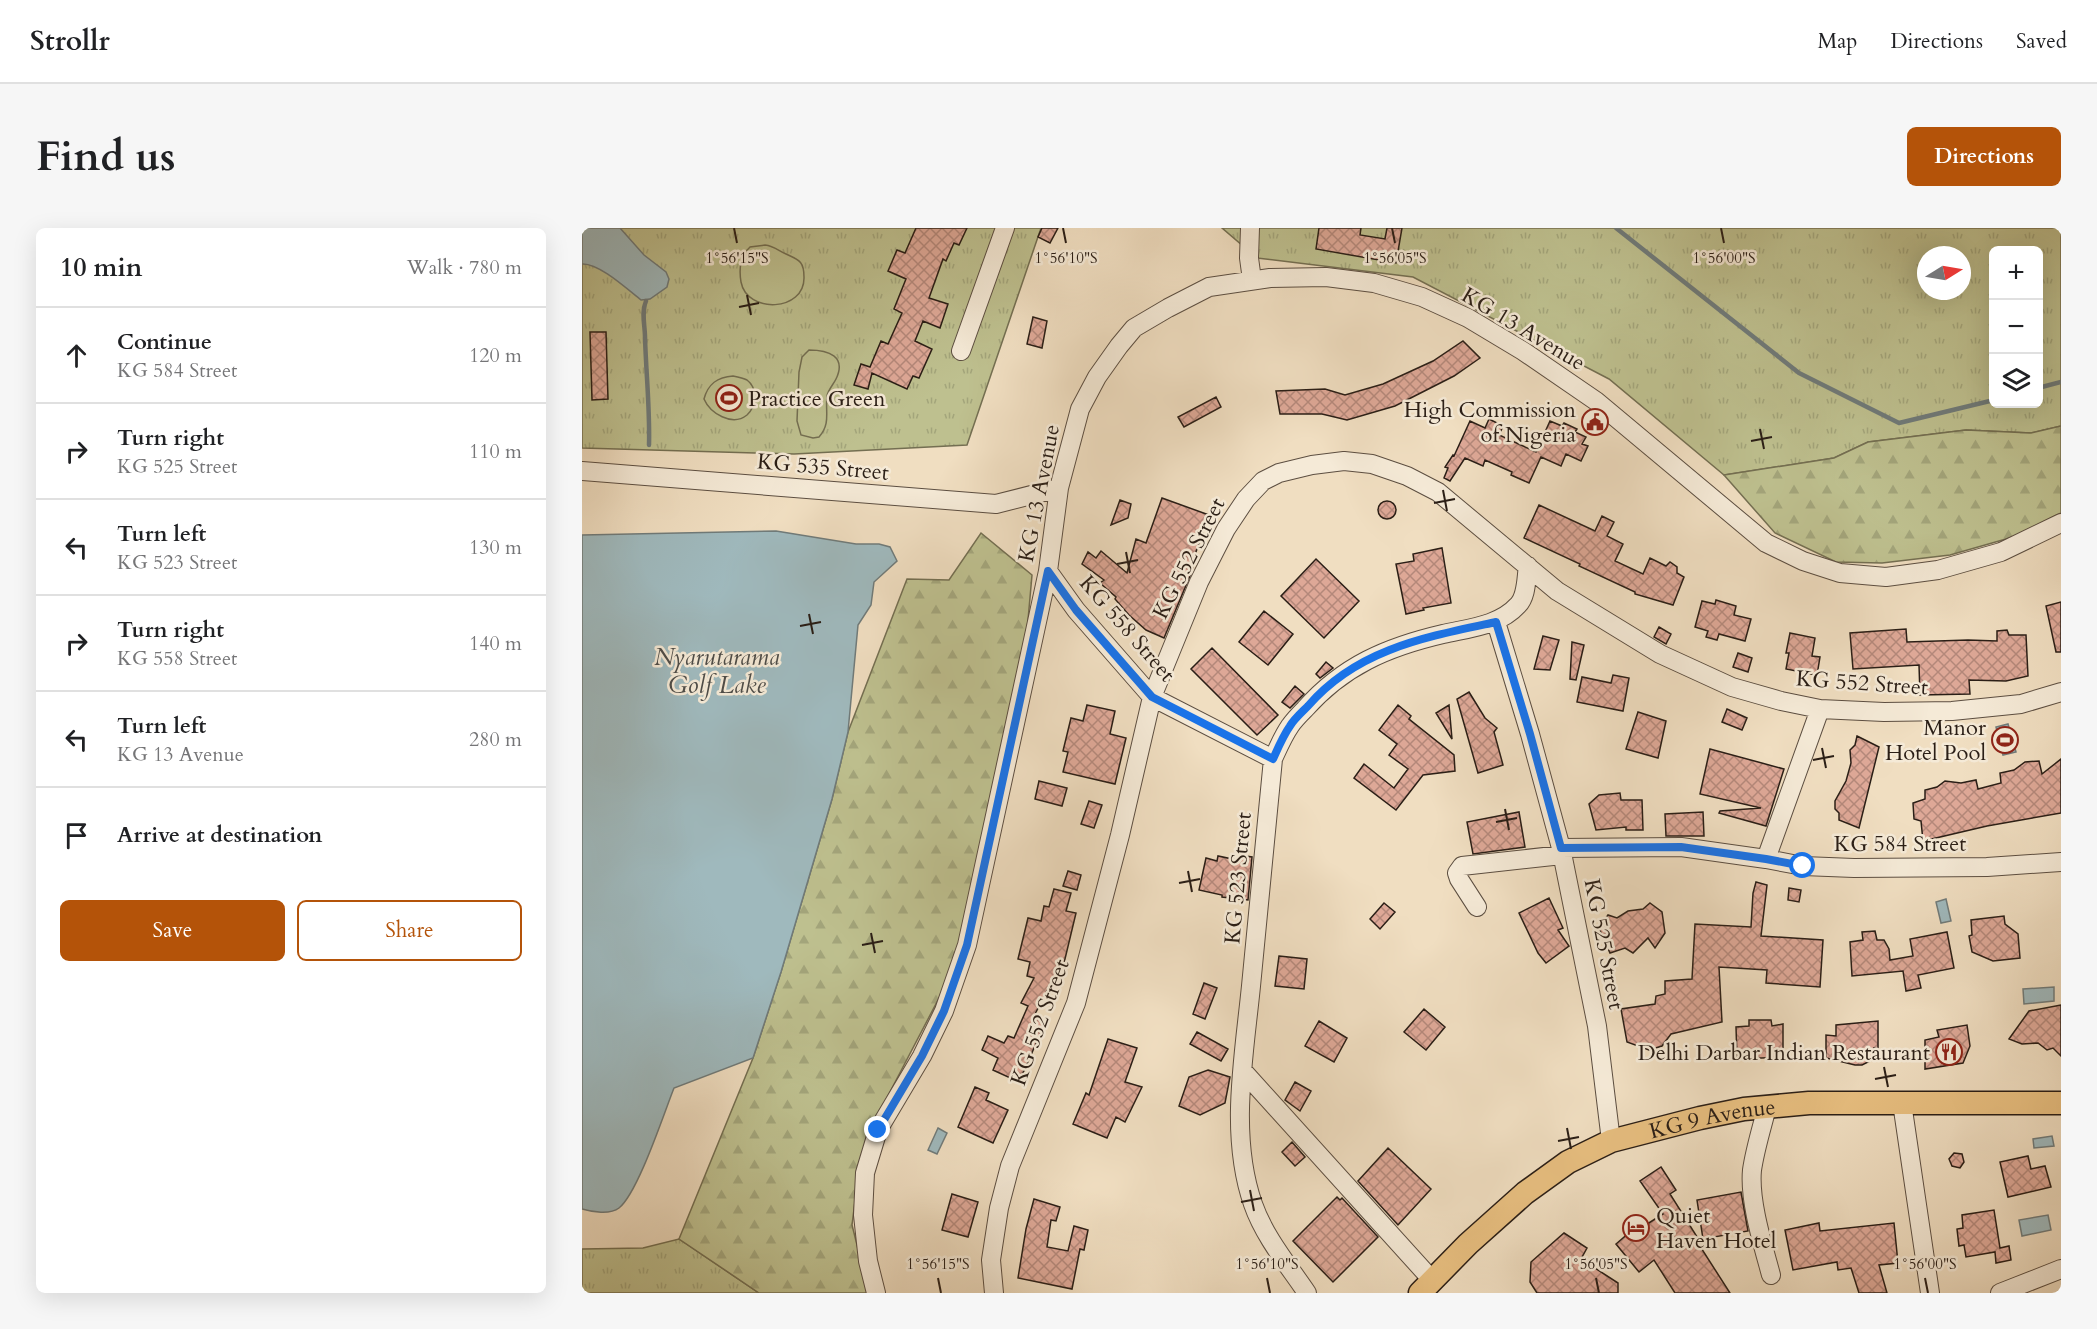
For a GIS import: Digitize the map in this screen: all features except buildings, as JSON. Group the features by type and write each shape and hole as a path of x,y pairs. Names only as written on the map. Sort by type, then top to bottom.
{"main road":[{"name":"KG 9 Avenue","path":"1426,1286 1525,1193 1568,1162 1611,1141 1744,1109 1809,1103 2061,1103"}],"street":[{"path":"961,351 1005,228"},
{"path":"1250,228 1249,258 1252,280"},
{"name":"KG 13 Avenue","path":"876,1293 868,1261 863,1215 865,1173 878,1130 922,1056 944,1011 967,945 1048,571 1059,488 1080,409 1097,377 1134,328 1209,287 1270,278 1326,277 1374,283 1422,297 1468,318 1596,401 1766,543 1803,561 1840,573 1886,577 1938,570 2001,552 2061,523"},
{"name":"KG 552 Street","path":"993,1293 992,1260 999,1208 1008,1176 1076,1003 1120,835 1152,697 1199,582 1226,529 1245,499 1263,481 1279,473 1312,465 1344,461 1372,464 1407,476 1438,492 1557,591 1660,654 1732,687 1780,701 1820,709 1884,712 1952,711 2021,704 2061,692"},
{"name":"KG 535 Street","path":"582,471 996,504 1059,488"},
{"name":"KG 523 Street","path":"1307,1293 1266,1232 1253,1204 1244,1169 1240,1136 1243,1071 1273,759 1290,725 1339,675 1392,648 1440,634 1496,622 1518,606 1522,600 1528,566"},
{"name":"KG 558 Street","path":"1048,571 1076,610 1152,697 1273,759"},
{"name":"KG 525 Street","path":"1496,622 1562,851 1597,1026 1611,1141"},
{"path":"1766,859 1820,709"},
{"name":"KG 584 Street","path":"1476,908 1459,879 1457,873 1462,866 1562,851 1681,847 1803,866 1854,868 1987,867 2061,862"},
{"path":"1243,1071 1426,1286"},
{"path":"1902,1103 1930,1293"},
{"path":"1767,1107 1752,1170 1752,1185 1759,1229 1771,1275"},
{"path":"2000,1293 2061,1269"}],"green space":[{"path":"582,228 1041,228 967,445 794,454 582,448"},
{"path":"1222,228 2061,228 2061,426 2031,433 1966,430 1868,442 1834,458 1724,475 1609,379 1413,277 1257,258"},
{"path":"765,245 774,247 797,260 803,268 802,289 795,297 775,305 754,300 745,292 741,282 741,263 744,255 750,247"},
{"path":"809,350 829,353 834,356 839,365 836,379 827,396 825,427 819,437 813,438 801,435 797,421 799,372 802,357"},
{"name":"Practice Green","path":"733,376 751,383 754,392 754,403 750,412 735,420 716,413 704,399 714,382"},
{"path":"2061,426 2061,513 2013,537 1950,555 1882,563 1836,562 1775,533 1724,475 1834,458 1868,442 1966,430 2031,433"},
{"path":"981,533 1032,575 1023,676 951,975 879,1113 859,1170 852,1225 869,1293 759,1293 679,1239 753,1058 832,799 848,732 907,579 949,580"},
{"path":"679,1239 759,1293 582,1293 582,1249 643,1248"}],"water":[{"path":"582,228 620,228 644,255 666,272 669,279 667,287 650,299 641,300 604,272 582,264"},
{"name":"Nyarutarama Golf Lake","path":"776,531 856,544 879,544 890,547 897,561 874,582 871,605 858,625 848,732 832,799 753,1058 674,1088 642,1170 626,1200 619,1208 611,1212 582,1209 582,535"},
{"name":"Manor Hotel Pool","path":"2008,724 2016,752 2003,755 1996,727"},
{"path":"1946,899 1951,921 1941,923 1936,902"},
{"path":"2054,987 2054,1001 2024,1004 2023,989"},
{"path":"938,1128 947,1133 937,1154 928,1150"},
{"path":"2052,1136 2054,1146 2034,1148 2033,1139"},
{"path":"2048,1215 2051,1230 2022,1236 2019,1220"}],"waterway":[{"path":"1616,228 1799,373 1899,423 1989,401"},
{"path":"646,301 643,314 649,445"},
{"path":"2043,387 2061,382"}],"place":[{"name":"Practice Green","path":"729,398"},
{"name":"High Commission of Nigeria","path":"1595,422"},
{"name":"Manor Hotel Pool","path":"2005,740"},
{"name":"Delhi Darbar Indian Restaurant","path":"1949,1052"},
{"name":"Quiet Haven Hotel","path":"1636,1228"}],"route":[{"path":"878,1130 922,1056 944,1011 967,945 1048,571 1076,610 1152,697 1273,759 1290,725 1339,675 1392,648 1440,634 1496,622 1561,848 1681,847 1738,854 1803,866"}]}
